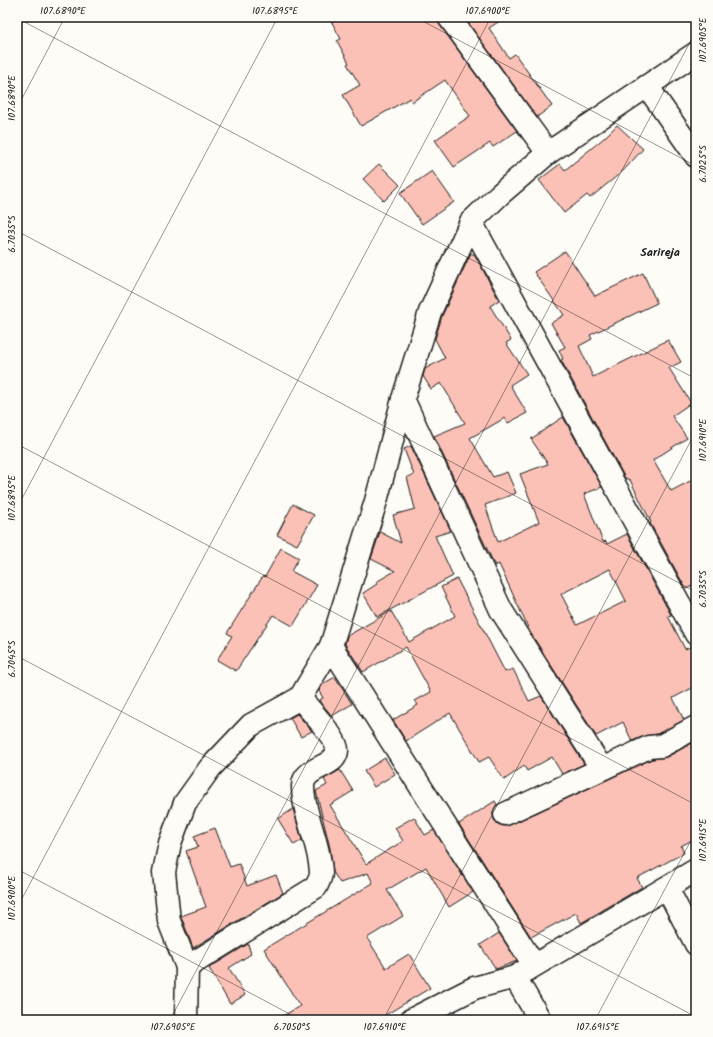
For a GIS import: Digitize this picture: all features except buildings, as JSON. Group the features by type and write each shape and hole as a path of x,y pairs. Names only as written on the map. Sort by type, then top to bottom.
{"street":[{"path":"449,17 548,153"},
{"path":"186,1020 187,967 169,921 164,872 170,843 185,803 210,768 251,725 300,698 330,646 376,502 403,400 430,312 471,222 499,194 548,153 696,53"},
{"path":"647,86 696,156"},
{"path":"471,222 696,634"},
{"path":"403,400 501,610 602,769"},
{"path":"330,646 534,965"},
{"path":"187,967 316,887 321,874 311,831 303,784 308,775 320,766 329,762 336,755 337,748 331,737 300,698"},
{"path":"505,814 649,747 660,746 696,727"},
{"path":"411,1020 474,988 515,977 639,902 667,888 696,870"},
{"path":"667,888 696,944"},
{"path":"515,977 540,1020"}],"district":[{"name":"Sarireja","path":"660,252"}]}
